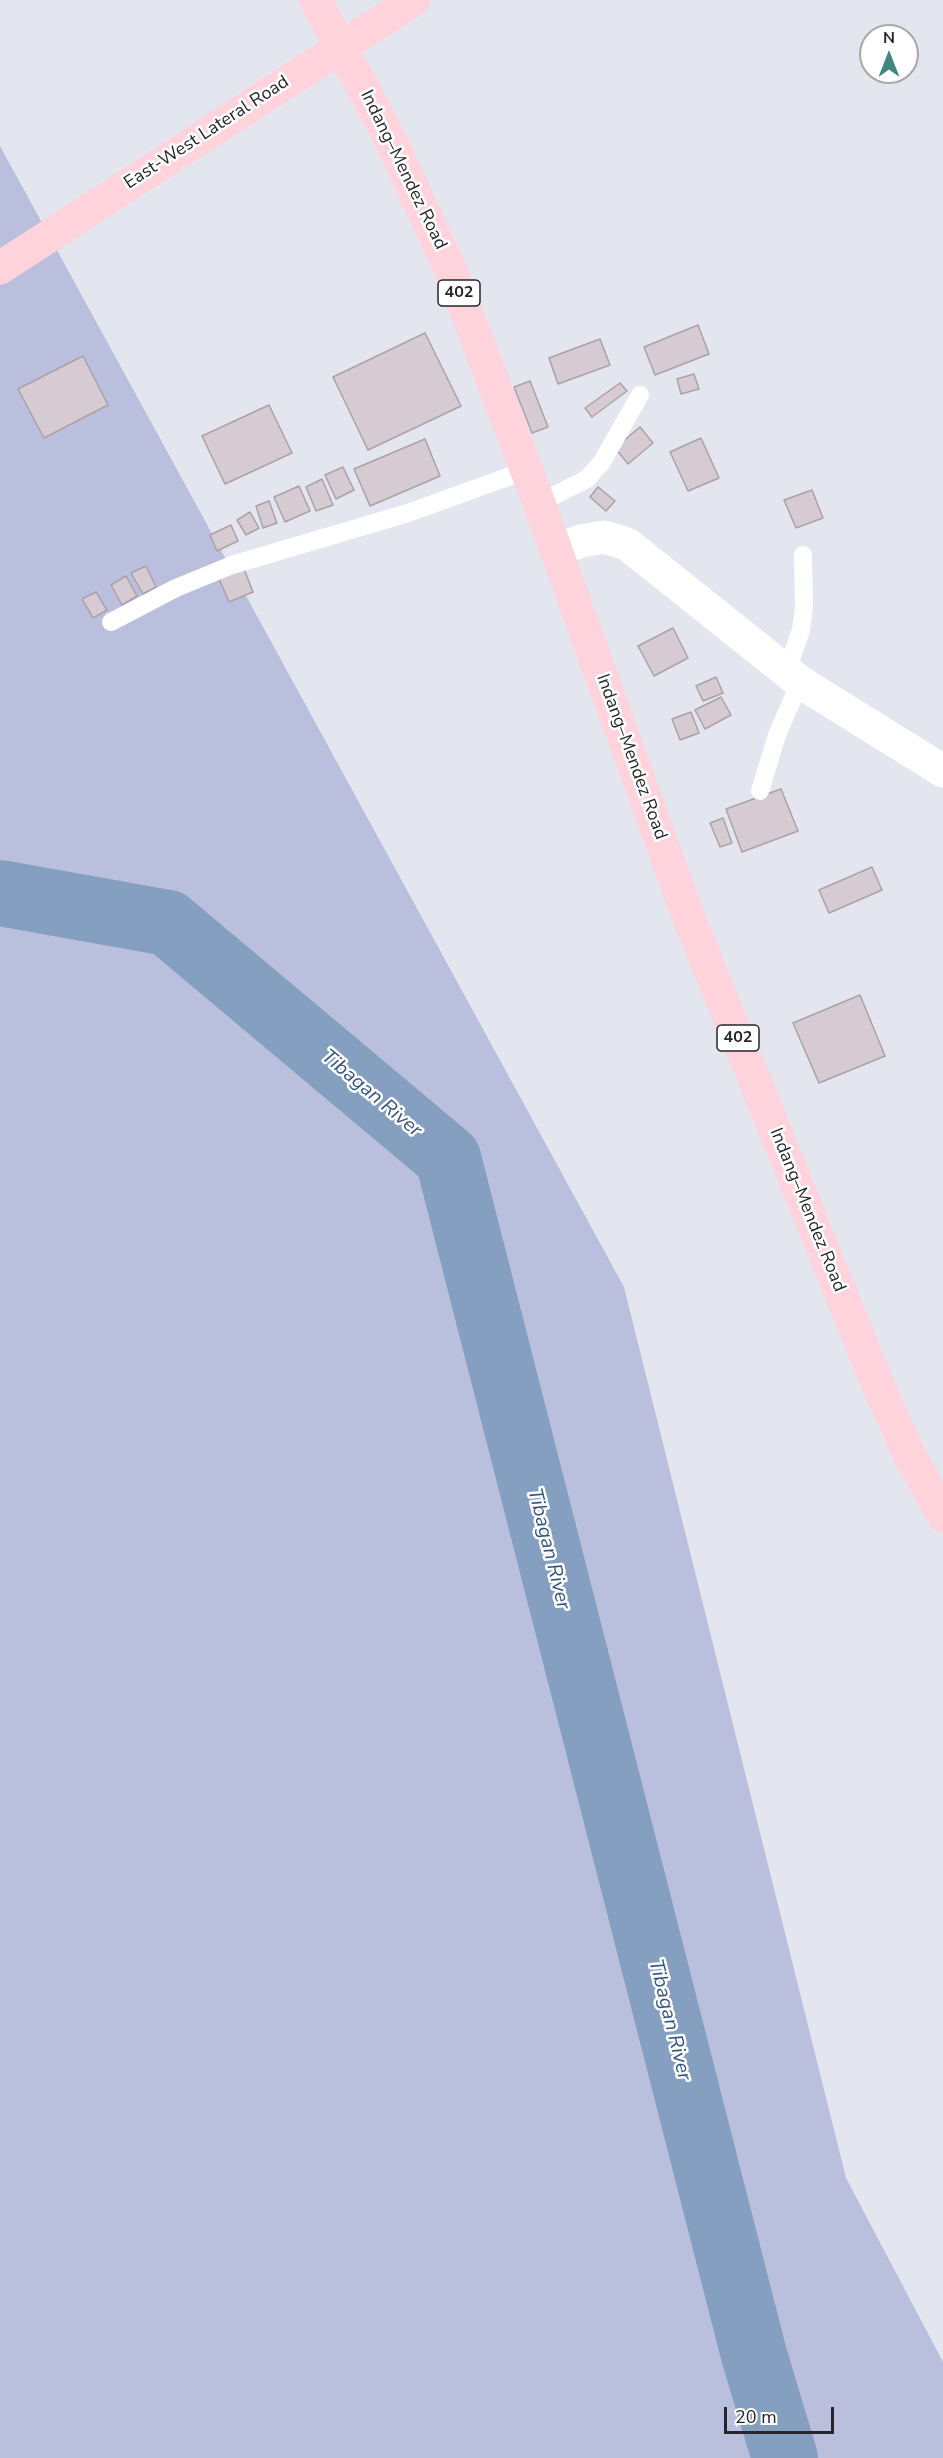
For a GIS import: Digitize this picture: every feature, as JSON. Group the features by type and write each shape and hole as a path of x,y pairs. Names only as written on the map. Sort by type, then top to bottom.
{"main road":[{"name":"Indang–Mendez Road","path":"316,0 389,137 449,266 539,503 687,913 876,1380 908,1452 943,1516"},
{"name":"East-West Lateral Road","path":"0,268 341,45 414,0"}],"street":[{"path":"556,550 581,541 604,537 627,544 794,677 943,771"}],"lane":[{"path":"539,503 587,479 602,462 640,395"},
{"path":"111,622 176,588 231,565 408,513 526,470"},
{"path":"760,791 794,677 804,607 803,555"}],"shaded area":[{"path":"0,146 624,1287 846,2178 943,2362 943,2458 0,2458"}],"building":[{"path":"698,325 709,354 655,375 644,347"},
{"path":"425,333 461,406 368,450 333,377"},
{"path":"600,339 610,365 558,384 549,358"},
{"path":"83,356 108,405 44,438 18,389"},
{"path":"694,374 699,389 681,394 677,379"},
{"path":"530,381 548,427 532,433 514,387"},
{"path":"620,383 627,391 592,417 585,408"},
{"path":"269,405 292,453 225,484 202,436"},
{"path":"640,427 653,443 628,464 615,448"},
{"path":"701,438 719,478 688,491 670,452"},
{"path":"425,439 440,476 370,506 354,469"},
{"path":"343,467 354,490 336,499 325,475"},
{"path":"322,479 333,505 316,511 306,487"},
{"path":"299,486 310,511 285,522 274,497"},
{"path":"598,487 615,501 606,511 590,497"},
{"path":"812,490 823,518 796,528 784,500"},
{"path":"269,501 277,523 263,528 256,506"},
{"path":"250,512 259,528 246,535 237,520"},
{"path":"231,525 238,541 217,551 210,535"},
{"path":"146,566 156,587 143,594 131,573"},
{"path":"243,566 253,592 229,602 218,576"},
{"path":"126,576 137,596 122,605 111,585"},
{"path":"96,592 107,610 93,618 82,599"},
{"path":"673,628 688,658 654,676 638,646"},
{"path":"716,677 723,693 703,701 696,686"},
{"path":"721,697 731,715 705,729 695,710"},
{"path":"691,712 699,733 680,740 672,719"},
{"path":"781,789 798,831 742,852 726,809"},
{"path":"723,818 732,843 720,847 710,823"},
{"path":"872,867 882,890 829,913 819,890"},
{"path":"860,995 885,1056 819,1083 793,1023"}],"waterway":[{"name":"Tibagan River","path":"0,893 168,923 448,1158 754,2355 785,2458"}]}
